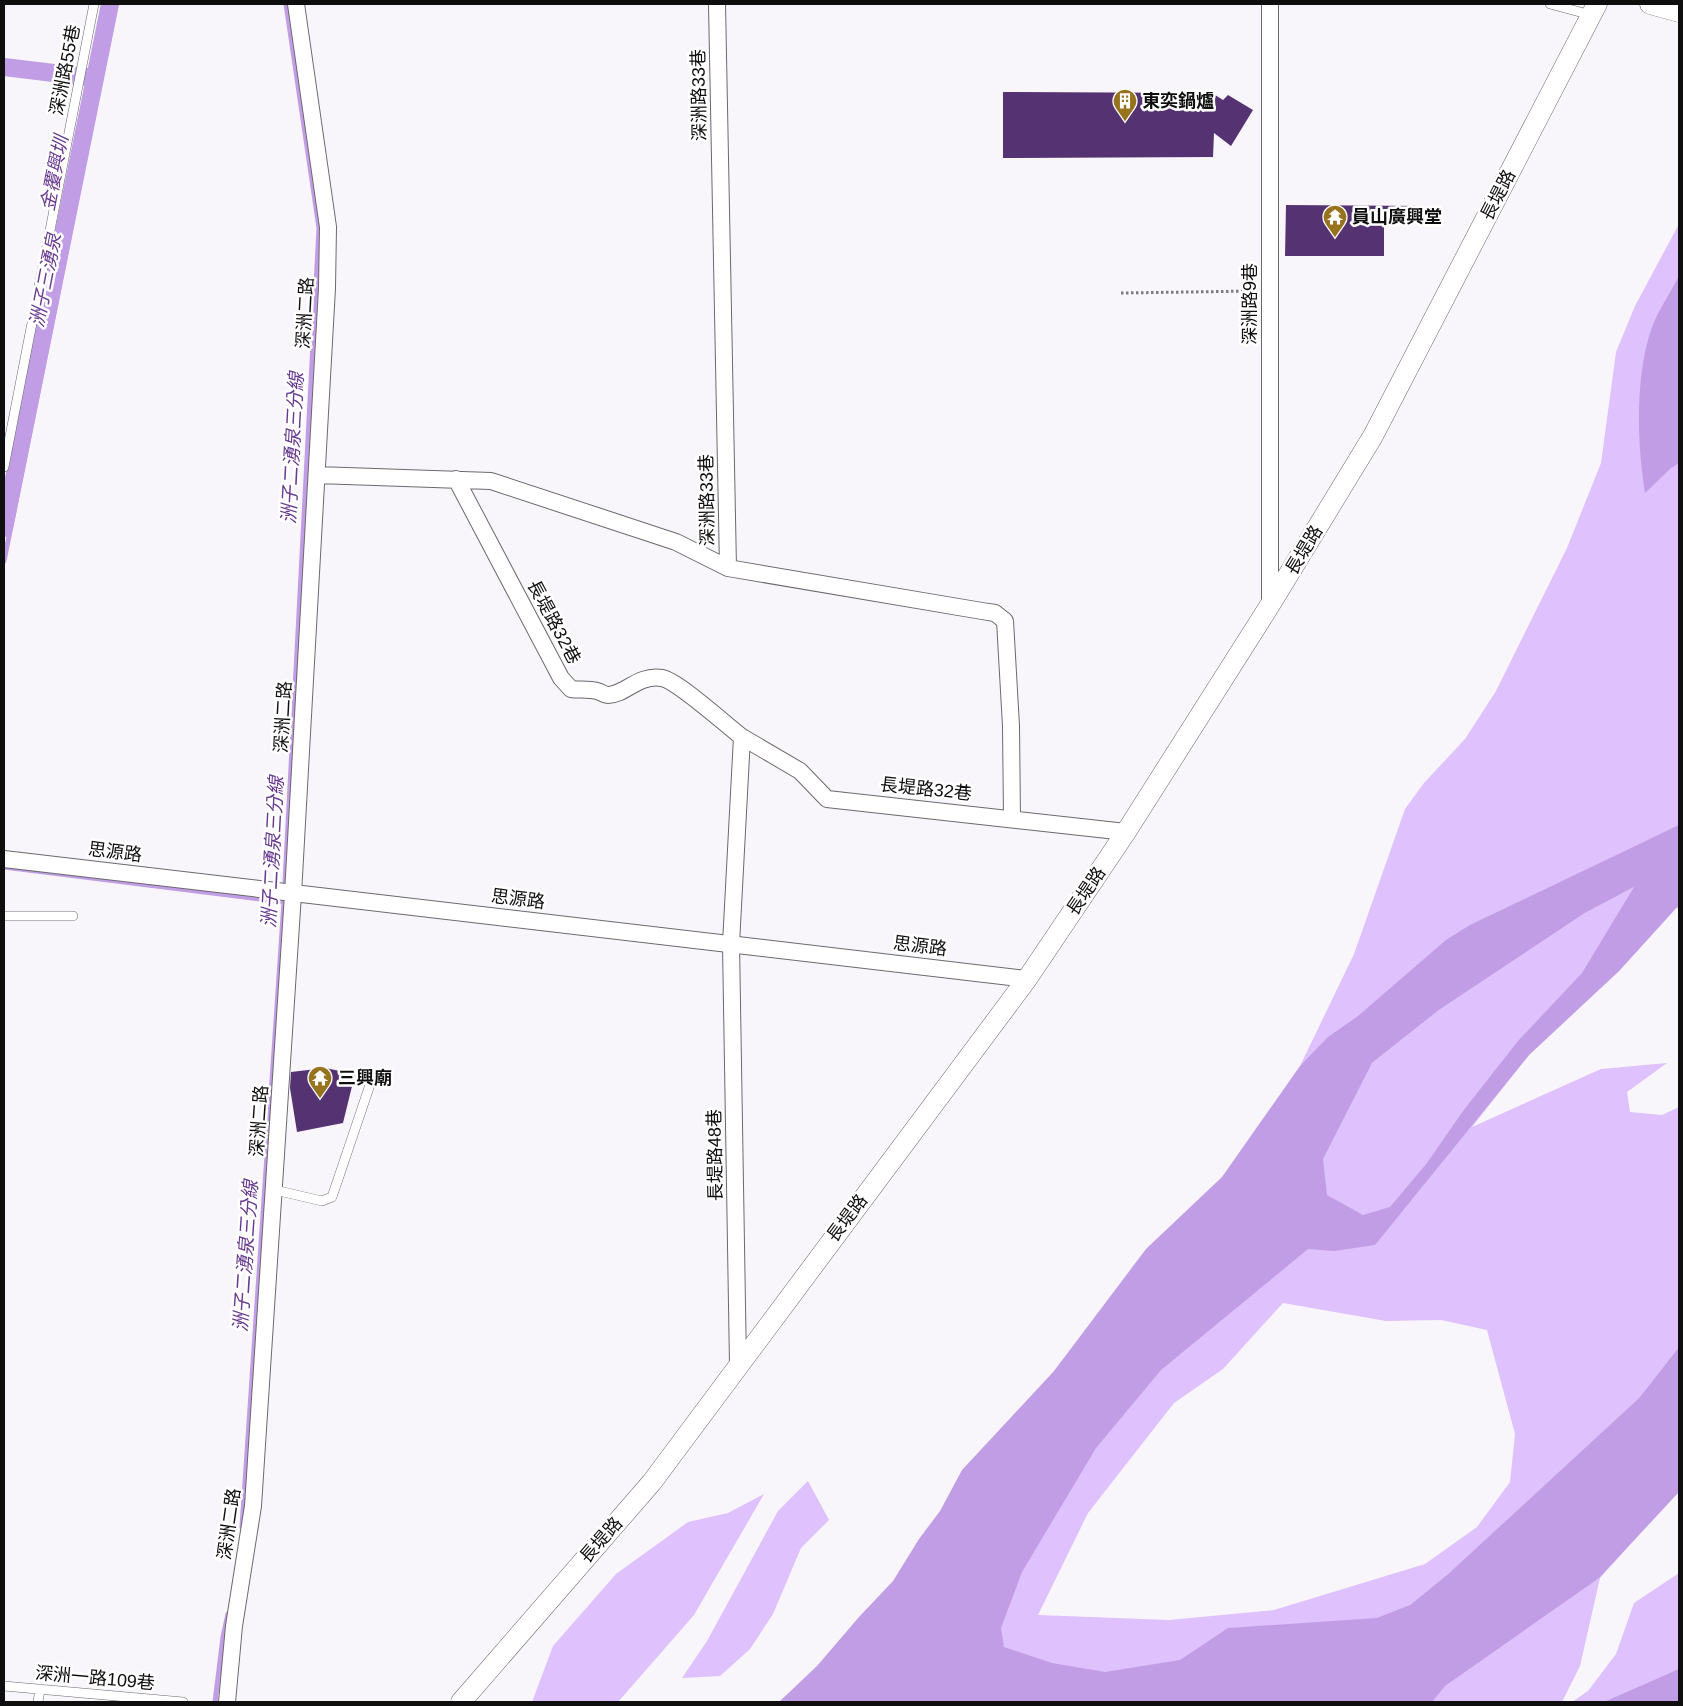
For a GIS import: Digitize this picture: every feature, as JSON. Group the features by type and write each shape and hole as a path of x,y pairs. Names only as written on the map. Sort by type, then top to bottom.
{"street":[{"name":"深洲二路","path":"227,1702 234,1626 253,1506 275,1190 317,475 328,227 296,4"},
{"name":"深洲路33巷","path":"317,475 491,481 676,542 728,568 717,4"},
{"name":"深洲路9巷","path":"1270,4 1270,605"},
{"path":"1650,4 1679,12"},
{"name":"長堤路","path":"461,1702 652,1482 1027,979 1126,832 1270,605 1373,436 1594,9"},
{"name":"長堤路32巷","path":"456,479 561,678 571,689 597,691 609,695 621,691 634,682 650,678 664,678 742,737 800,771 826,799 1126,832"},
{"path":"728,568 995,613 1005,620 1012,818"},
{"path":"731,944 742,737"},
{"name":"思源路","path":"4,859 1027,979"},
{"name":"長堤路48巷","path":"731,944 738,1365"}],"lane":[{"name":"深洲路55巷","path":"4,467 94,4"},
{"path":"1550,4 1594,9"},
{"path":"4,916 72,916"},
{"path":"275,1190 322,1201 332,1197 374,1073"},
{"name":"深洲一路109巷","path":"4,1686 183,1702"},
{"path":"38,1702 40,1690"}],"path":[{"path":"1121,293 1270,290"}],"shaded area":[{"path":"1679,224 1679,830 1300,1066 1354,954 1405,809 1424,783 1465,739 1496,691 1567,548 1601,463 1616,352 1635,306"},
{"path":"1679,276 1679,463 1671,468 1645,493 1639,432 1642,369 1651,330"},
{"path":"1679,825 1679,905 1619,971 1529,1055 1375,1245 1334,1251 1308,1249 1161,1370 1096,1448 1022,1572 1001,1628 1004,1647 1052,1663 1105,1672 1180,1660 1228,1628 1377,1618 1410,1605 1448,1574 1639,1398 1679,1347 1679,1492 1599,1578 1445,1686 1432,1702 779,1702 817,1666 893,1581 919,1539 940,1511 962,1470 1054,1371 1146,1249 1222,1177 1300,1066 1328,1037 1358,1016 1446,940 1470,925","holes":["1634,887 1582,973 1518,1041 1463,1111 1427,1163 1390,1207 1363,1215 1327,1195 1323,1159 1372,1063 1439,1010 1585,913"]},
{"path":"1679,863 1679,908 1676,908 1619,971 1529,1055 1472,1127 1601,1069 1667,1063 1627,1092 1630,1112 1662,1115 1679,1107 1679,1347 1639,1398 1448,1574 1410,1605 1309,1663 833,1702 1372,1063 1439,1010 1585,913","holes":["1283,1303 1386,1321 1441,1320 1487,1330 1515,1434 1510,1482 1477,1527 1425,1564 1274,1610 1169,1620 1038,1615 1088,1513 1174,1403 1223,1369"]},
{"path":"808,1481 829,1520 801,1548 773,1614 750,1649 720,1676 682,1678 707,1641 778,1511"},
{"path":"764,1494 694,1615 618,1702 532,1702 553,1646 616,1574 688,1522 728,1513"},
{"path":"1662,1509 1600,1578 1580,1666 1562,1702 1386,1702"},
{"path":"1679,1573 1679,1702 1572,1702 1588,1691 1616,1654 1634,1603"},
{"path":"1679,1669 1679,1702 1604,1702"}],"building":[{"name":"東奕鍋爐","path":"1003,92 1212,93 1223,100 1228,95 1253,110 1231,146 1214,133 1213,157 1003,158"},
{"name":"員山廣興堂","path":"1286,205 1423,206 1422,221 1384,221 1384,256 1285,256"},
{"name":"三興廟","path":"325,1068 355,1074 343,1123 297,1132 290,1088 291,1072"}],"waterway":[{"name":"金覆興圳","path":"4,528 110,4"},
{"name":"洲子三湧泉","path":"4,561 116,4"},
{"name":"洲子二湧泉三分線","path":"242,1527 284,902 319,228 286,4"},
{"path":"4,67 95,78"},
{"path":"4,867 284,902"},
{"name":"洲子二湧泉三分線","path":"215,1702 223,1637 228,1614"}],"place":[{"name":"東奕鍋爐","path":"1125,122"},
{"name":"員山廣興堂","path":"1335,238"},
{"name":"三興廟","path":"320,1099"}]}
